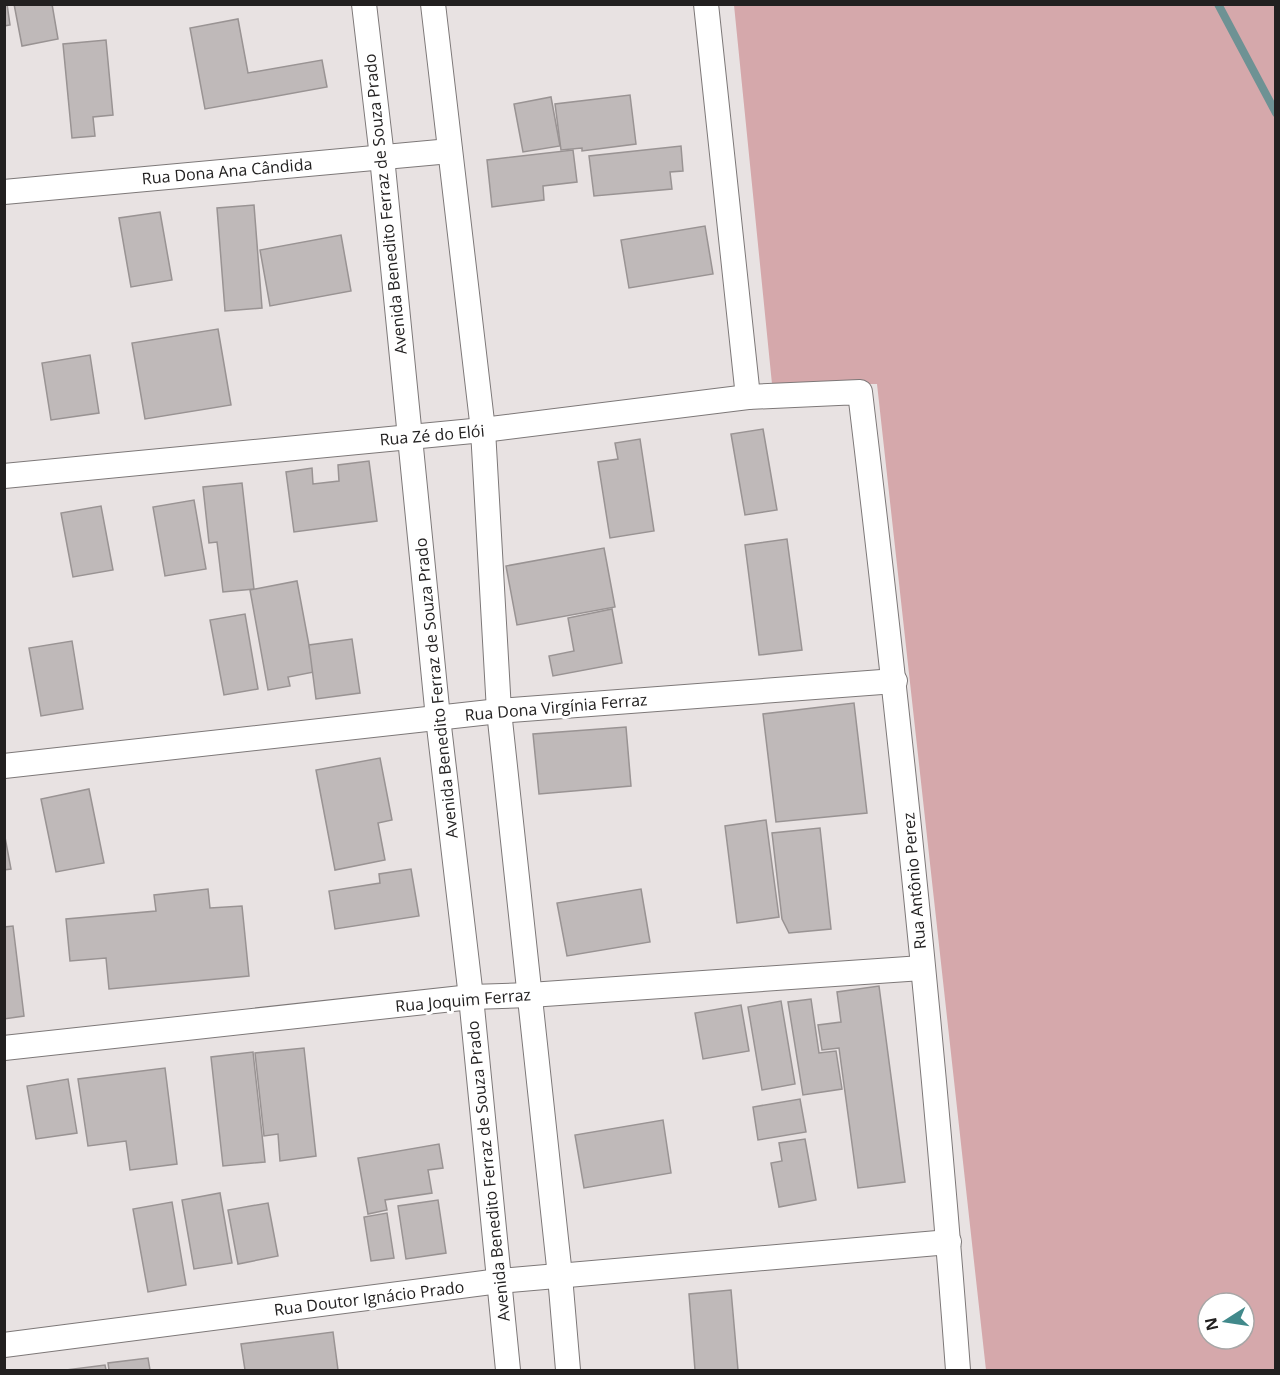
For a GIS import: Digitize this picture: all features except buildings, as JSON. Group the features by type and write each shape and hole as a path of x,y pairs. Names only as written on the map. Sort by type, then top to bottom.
{"street":[{"name":"Avenida Benedito Ferraz de Souza Prado","path":"364,4 382,157 438,718 471,997 508,1371"},
{"path":"433,4 483,430 499,711 560,1276 568,1371"},
{"path":"706,4 748,397"},
{"name":"Rua Dona Ana Cândida","path":"4,192 450,151"},
{"name":"Rua Zé do Elói","path":"4,476 483,430 748,397 860,392"},
{"name":"Rua Antônio Perez","path":"860,392 895,681 949,1242 958,1371"},
{"name":"Rua Dona Virgínia Ferraz","path":"4,766 499,711 895,681"},
{"name":"Rua Joquim Ferraz","path":"4,1048 471,997 922,968"},
{"name":"Rua Doutor Ignácio Prado","path":"4,1345 499,1281 949,1242"}],"shaded area":[{"path":"734,5 1275,5 1275,1370 986,1370 877,384 772,384"}],"waterway":[{"path":"1218,4 1276,113"}]}
